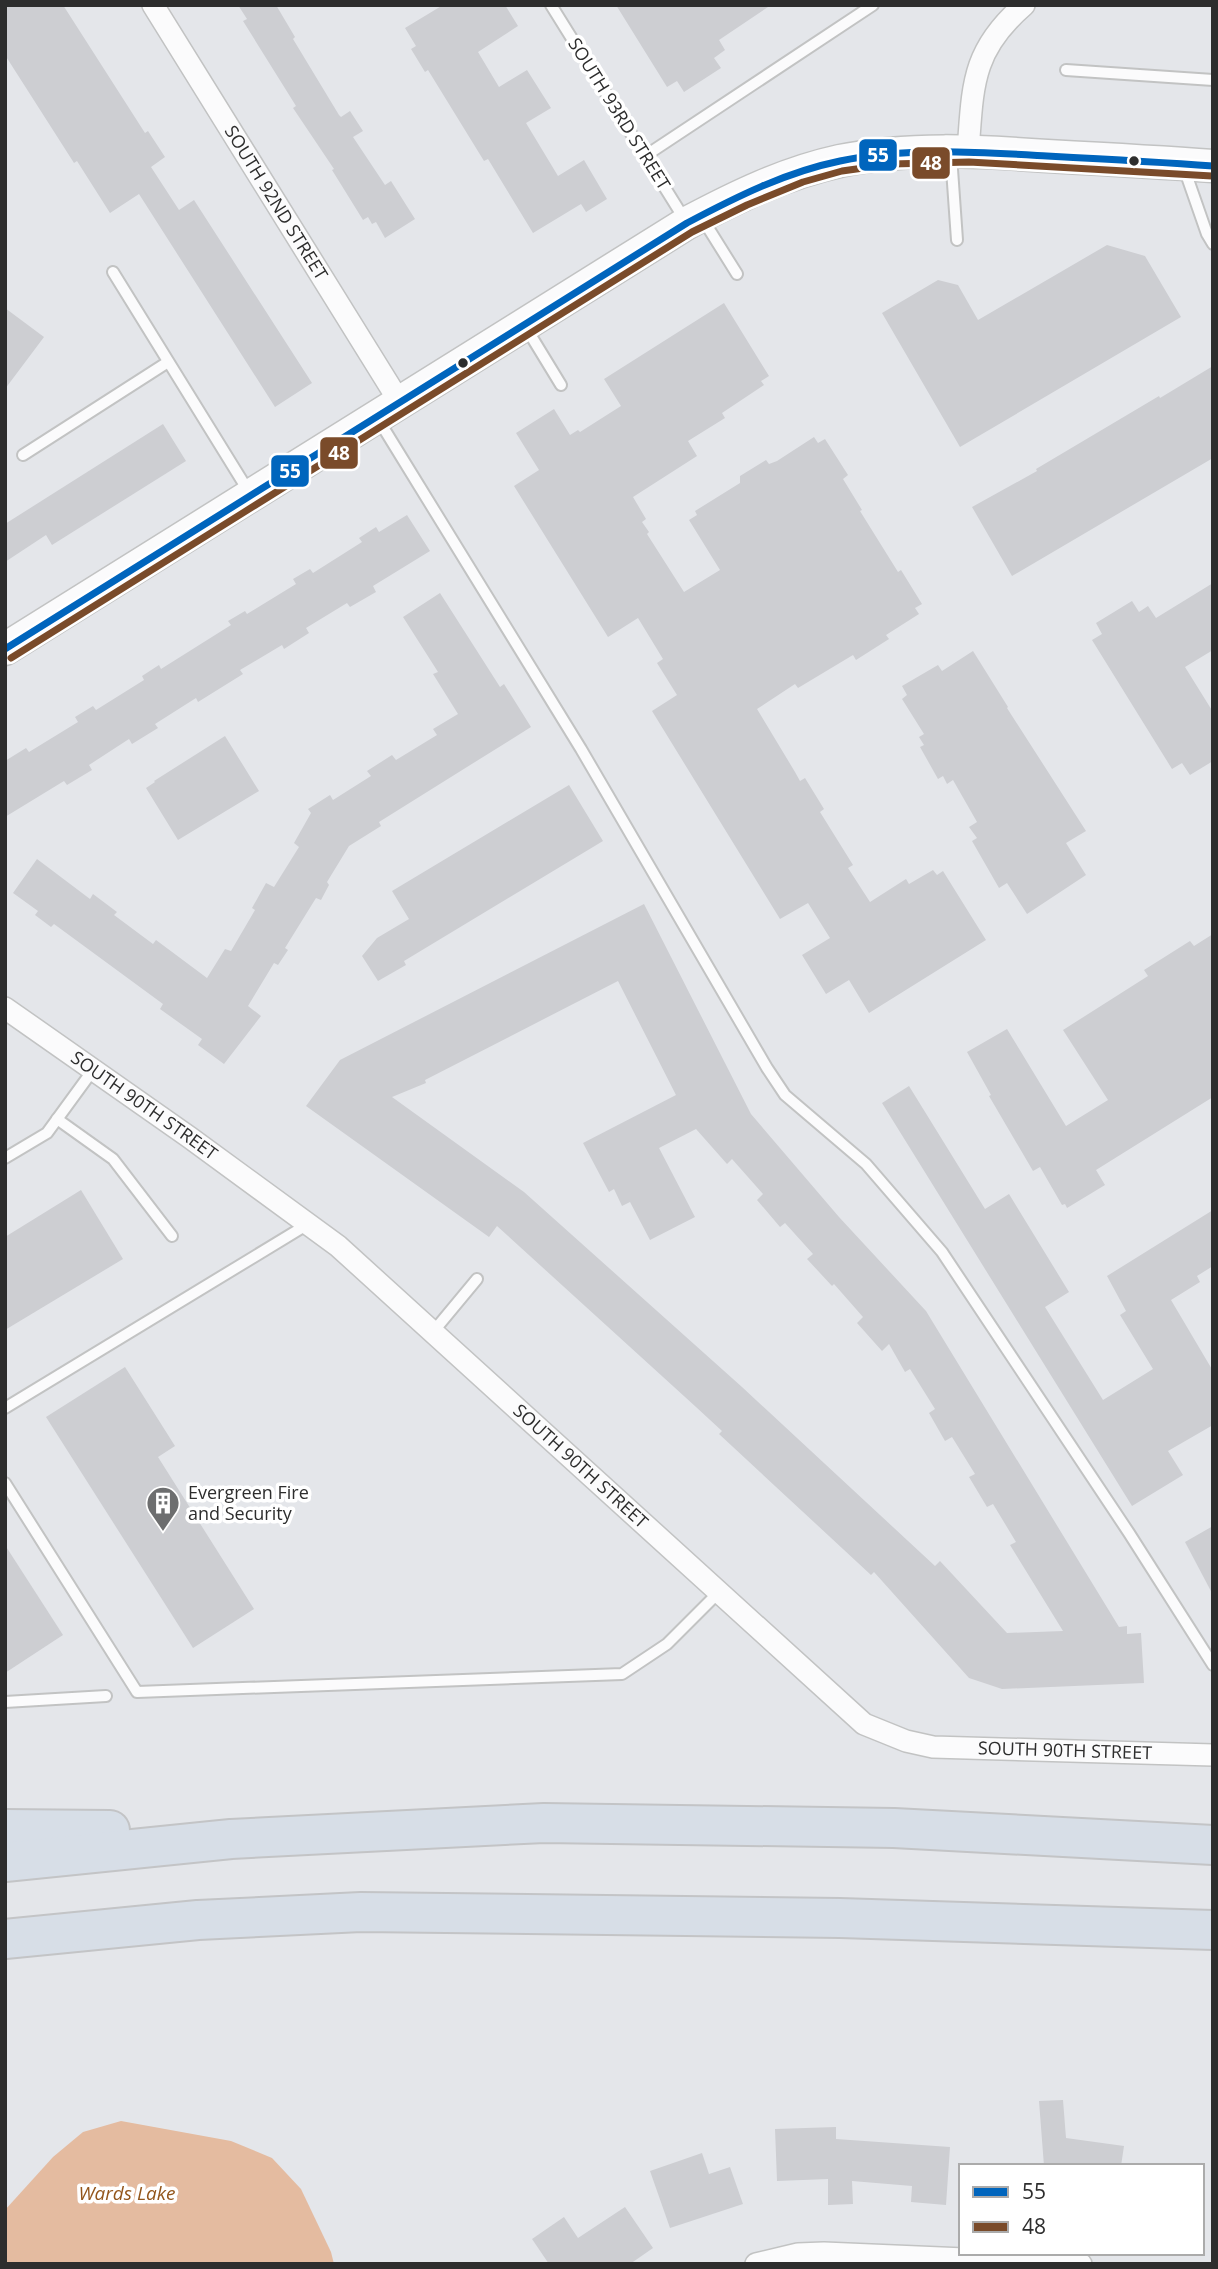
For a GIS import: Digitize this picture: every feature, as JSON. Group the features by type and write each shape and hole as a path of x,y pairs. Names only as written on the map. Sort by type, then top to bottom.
{"highway":[{"path":"5,1862 231,1839 544,1823 894,1828 1213,1845"},
{"path":"5,1829 111,1830 231,1839"},
{"path":"8,1939 198,1920 361,1913 840,1918 1213,1930"}],"main road":[{"path":"5,649 387,408 693,219 736,196 793,174 841,161 892,155 959,151 1198,165"}],"street":[{"name":"SOUTH 92ND STREET","path":"153,5 387,408"},
{"path":"959,151 978,64 993,36 1024,5"},
{"name":"SOUTH 90TH STREET","path":"5,1008 338,1246 864,1724 906,1741 933,1747 1213,1755"},
{"path":"756,2264 772,2258 824,2253 1082,2264"}],"lane":[{"name":"SOUTH 93RD STREET","path":"551,5 645,156 737,275"},
{"path":"645,156 873,5"},
{"path":"1066,70 1213,80"},
{"path":"957,240 959,151"},
{"path":"1198,165 1207,234 1213,244"},
{"path":"113,272 251,494"},
{"path":"523,324 561,385"},
{"path":"23,455 168,362"},
{"path":"387,408 766,1068 785,1095 866,1164 942,1252 1129,1533 1213,1665"},
{"path":"5,1158 47,1133 93,1070"},
{"path":"57,1119 114,1159 172,1236"},
{"path":"5,1408 308,1224"},
{"path":"433,1332 477,1279"},
{"path":"5,1483 137,1692 622,1674 667,1644 719,1592"},
{"path":"5,1702 106,1696"}],"water":[{"name":"Wards Lake","path":"121,2121 231,2141 272,2158 301,2189 334,2264 5,2264 5,2210 53,2157 83,2132"}],"building":[{"path":"5,5 63,5 145,133 148,131 165,157 151,167 179,210 194,200 312,383 275,407 139,194 110,213 77,161 74,163 5,55"},
{"path":"238,5 276,5 295,37 293,39 339,115 341,117 350,111 363,131 353,137 385,185 391,181 415,219 385,238 376,222 372,224 368,217 363,220 332,170 334,169 293,108 296,106 243,21 247,19"},
{"path":"443,5 505,5 518,26 478,52 499,87 527,70 551,108 526,123 558,176 584,160 607,199 586,212 581,204 533,233 488,159 484,161 428,70 425,72 411,49 416,46 405,28"},
{"path":"616,5 771,5 719,40 725,50 714,58 721,68 684,92 677,81 667,87"},
{"path":"1107,245 1145,256 1181,317 960,447 882,313 938,280 958,285 978,320"},
{"path":"724,303 769,376 761,381 764,385 722,413 725,418 688,441 697,456 633,497 646,519 642,522 649,532 647,534 684,592 720,570 689,520 697,515 695,511 740,483 740,476 766,460 769,464 777,461 814,437 818,443 825,439 848,475 843,479 862,510 860,511 898,572 901,570 922,604 915,608 919,614 886,635 889,639 856,660 853,655 798,688 795,684 757,709 800,781 805,778 824,809 820,812 853,865 848,868 870,902 906,879 909,884 933,870 937,875 943,871 986,940 869,1013 849,980 826,994 802,955 830,938 808,903 780,919 652,711 677,695 657,663 663,659 638,618 608,637 514,486 539,470 516,433 554,409 570,435 578,430 580,432 621,406 604,379"},
{"path":"5,308 44,337 5,389"},
{"path":"1213,366 1213,458 1012,576 972,507"},
{"path":"163,424 186,461 52,545 46,535 5,562 5,524"},
{"path":"407,515 430,551 373,586 376,592 350,607 347,603 306,628 309,633 284,649 282,645 240,670 243,674 198,702 196,698 155,724 158,728 132,744 129,739 89,765 92,770 67,785 64,781 5,817 5,761 26,748 29,752 78,722 75,717 93,706 96,710 144,680 142,676 159,665 161,669 231,625 228,621 245,611 247,614 296,584 293,579 310,569 313,573 362,542 359,538 376,527 379,532"},
{"path":"1213,583 1213,650 1185,667 1213,712 1213,761 1190,775 1182,763 1172,769 1092,640 1102,634 1096,623 1132,601 1139,612 1148,606 1156,618"},
{"path":"440,593 500,687 504,684 531,727 379,822 381,826 349,846 327,882 329,885 321,900 316,898 285,948 288,950 278,965 274,963 248,1006 261,1016 224,1064 198,1045 202,1039 160,1009 163,1004 54,924 51,927 35,915 38,911 13,893 37,859 90,899 93,894 117,912 114,915 153,944 156,940 207,978 225,949 231,951 255,910 252,908 266,883 274,887 299,847 294,843 311,813 308,809 330,795 333,800 371,776 367,771 392,755 396,760 437,735 433,729 458,714 433,674 438,672 403,617"},
{"path":"973,651 1086,831 1066,843 1086,875 1027,914 1007,883 999,888 972,841 977,838 969,827 977,822 953,780 947,784 943,776 938,779 920,747 924,745 919,737 924,734 902,699 907,695 902,686 938,665 942,671"},
{"path":"225,736 259,791 178,840 146,788"},
{"path":"569,785 603,841 404,961 406,965 378,981 362,956 377,938 409,919 392,891"},
{"path":"644,904 751,1114 839,1217 926,1311 1119,1627 1127,1626 1127,1634 1141,1633 1144,1683 1002,1689 969,1678 874,1572 871,1575 719,1434 722,1431 497,1226 489,1237 306,1106 340,1060","holes":["618,981 676,1095 583,1143 609,1192 614,1189 622,1206 630,1202 650,1240 695,1217 659,1148 696,1129 727,1164 732,1159 763,1194 757,1200 780,1227 785,1223 813,1254 807,1259 863,1317 857,1323 882,1351 889,1344 905,1372 910,1369 935,1409 929,1413 945,1441 952,1437 975,1474 969,1477 987,1507 993,1504 1016,1542 1010,1545 1063,1631 1007,1633 940,1561 935,1566 742,1387 524,1192 392,1097 426,1083 425,1080"]},
{"path":"1213,934 1213,1097 1096,1170 1105,1185 1067,1208 1065,1204 1062,1205 1040,1167 1033,1171 989,1096 991,1095 967,1052 1007,1029 1066,1126 1108,1100 1063,1030 1148,976 1144,970 1190,941 1194,946"},
{"path":"909,1086 985,1209 1009,1194 1069,1292 1045,1307 1103,1400 1153,1369 1120,1315 1126,1311 1107,1276 1213,1210 1213,1266 1197,1276 1200,1282 1171,1300 1213,1371 1213,1425 1168,1451 1183,1475 1132,1506 882,1103"},
{"path":"81,1190 123,1259 5,1330 5,1237"},
{"name":"Evergreen Fire and Security","path":"125,1367 175,1446 158,1457 254,1609 193,1648 46,1417"},
{"path":"1213,1526 1213,1595 1185,1542"},
{"path":"5,1545 63,1635 5,1673"},
{"path":"1063,2100 1066,2138 1124,2146 1121,2164 1044,2164 1039,2101"},
{"path":"836,2127 836,2139 950,2147 946,2205 911,2202 912,2186 852,2181 853,2204 828,2205 828,2179 777,2181 775,2129"},
{"path":"702,2153 709,2174 730,2167 743,2204 670,2228 650,2171"},
{"path":"625,2207 653,2248 630,2264 549,2264 532,2239 564,2217 578,2238"}],"transit line":[{"name":"55","path":"5,649 687,223 781,179 840,161 917,152 995,153 1213,166"},
{"name":"48","path":"11,658 692,232 803,182 842,171 892,164 969,162 1212,176"}],"place":[{"name":"Evergreen Fire and Security","path":"163,1533"}]}
